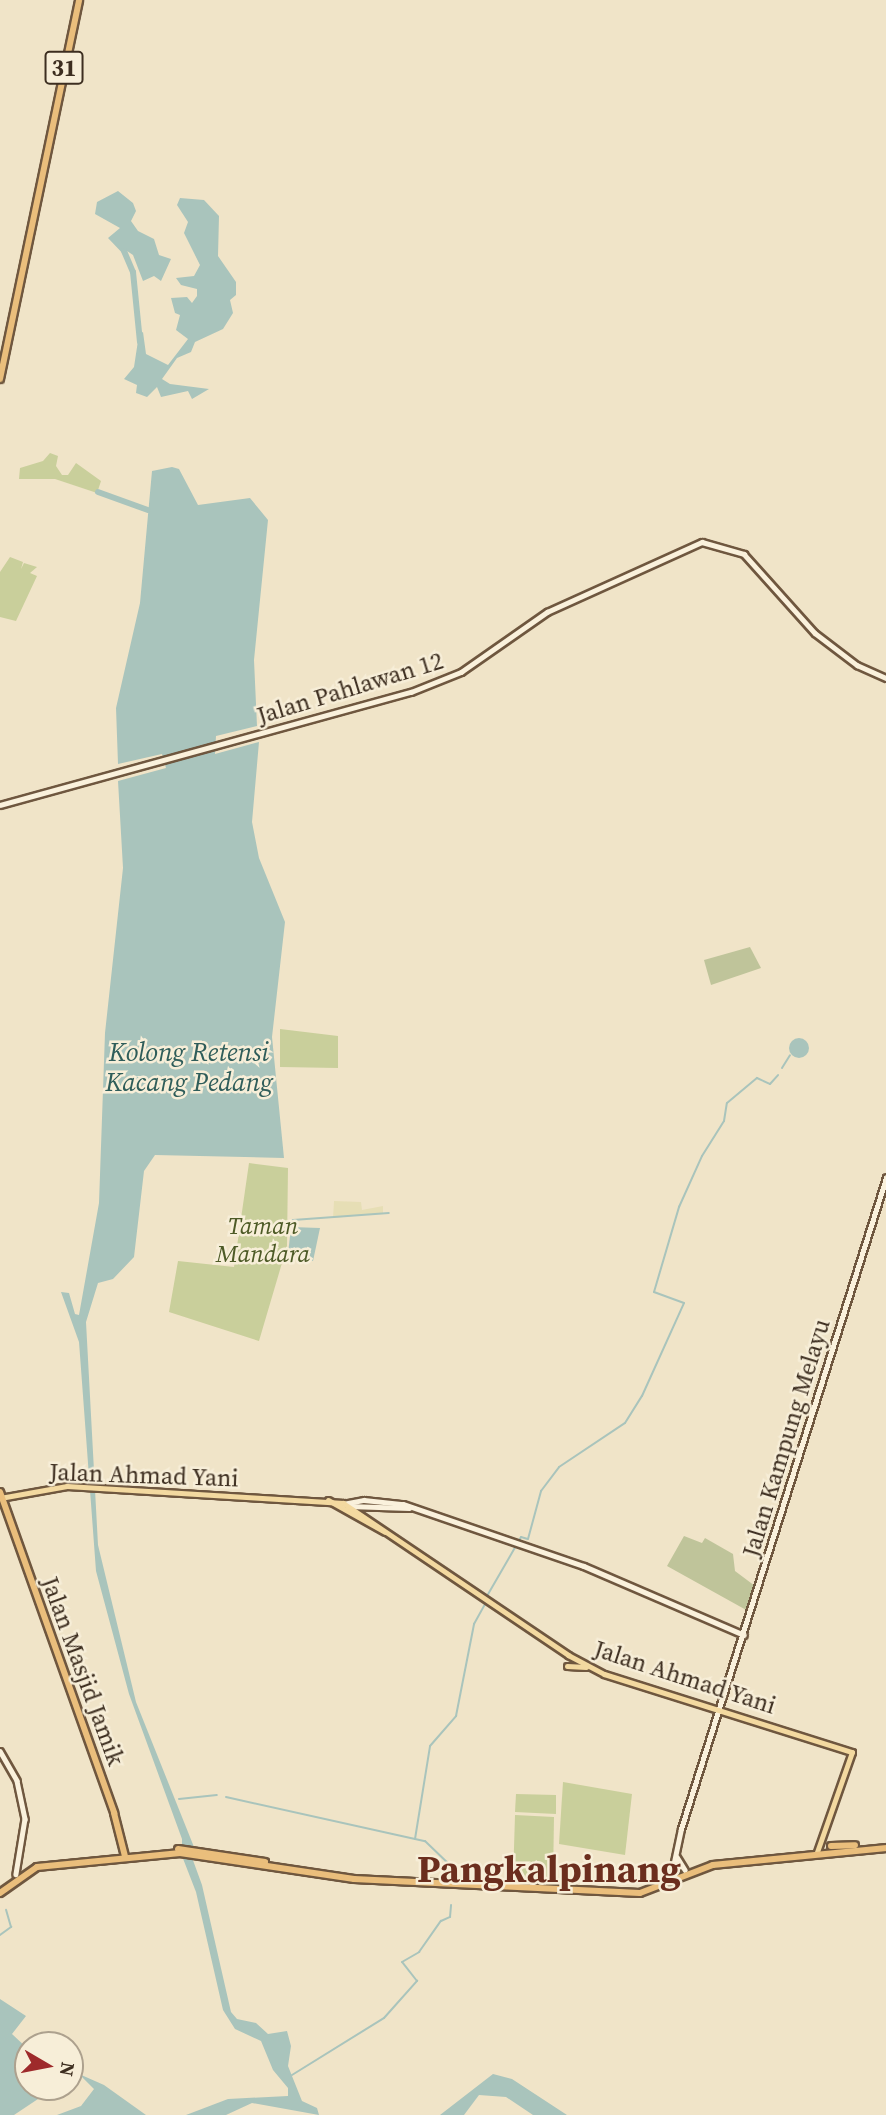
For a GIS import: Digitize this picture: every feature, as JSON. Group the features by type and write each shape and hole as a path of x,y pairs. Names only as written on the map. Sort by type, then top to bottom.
{"highway":[{"name":"31","path":"0,379 79,0"},
{"name":"Jalan Masjid Jamik","path":"1,1496 114,1813 125,1858"},
{"path":"669,1880 685,1870 717,1863 818,1850 886,1846"},
{"path":"0,1891 37,1867 180,1851 366,1876 591,1890 643,1889 717,1863"},
{"path":"0,1891 16,1874 41,1863 125,1858"}],"main road":[{"name":"Jalan Pahlawan 12","path":"0,805 386,701 453,676 547,612 702,542 744,554 815,633 857,666 886,678"},
{"name":"Jalan Kampung Melayu","path":"669,1880 677,1857 681,1829 744,1636 886,1178"},
{"name":"Jalan Ahmad Yani","path":"1,1496 50,1487 95,1487 328,1500 344,1506 394,1536 592,1668 852,1752 818,1850"},
{"path":"344,1506 378,1500 519,1543 559,1557 744,1636"},
{"path":"566,1666 592,1668"},
{"path":"0,1751 17,1781 24,1813 16,1874"},
{"path":"677,1857 685,1870"}],"shaded area":[{"path":"334,1201 361,1202 362,1210 383,1206 383,1213 333,1218"}],"green space":[{"path":"50,453 58,456 56,466 62,475 68,475 76,463 101,481 97,493 55,479 19,479 20,468 43,461"},
{"path":"10,557 23,562 21,569 24,563 37,567 30,573 37,576 16,621 0,617 0,572"},
{"path":"750,947 761,968 711,985 704,960"},
{"path":"280,1029 338,1036 338,1068 280,1067"},
{"name":"Taman Mandara","path":"249,1163 288,1168 287,1246 259,1341 169,1312 178,1261 234,1267"},
{"path":"684,1536 702,1543 705,1538 733,1554 735,1571 755,1586 748,1611 667,1566"},
{"path":"563,1782 632,1794 625,1855 559,1844"},
{"path":"516,1794 556,1795 556,1814 515,1812"},
{"path":"515,1815 554,1817 553,1880 513,1879"}],"water":[{"path":"118,191 133,203 136,211 131,221 138,231 154,239 159,255 171,259 161,281 154,276 143,281 133,255 127,251 128,259 108,238 120,228 95,214 97,202"},
{"path":"180,198 204,200 219,216 218,256 236,282 236,295 230,300 233,313 223,329 195,342 191,352 177,358 162,379 170,384 209,389 192,399 188,391 161,397 157,387 147,397 136,393 137,385 124,379 134,367 139,334 143,332 146,354 168,365 188,339 176,330 180,315 175,313 171,298 187,297 192,303 197,296 197,289 181,285 176,278 194,276 200,265 184,233 188,222 177,205"},
{"name":"Kolong Retensi Kacang Pedang","path":"172,467 179,469 198,505 250,498 268,520 254,660 257,726 216,736 215,754 259,742 252,822 259,858 285,922 272,1037 284,1158 155,1155 144,1171 134,1257 113,1279 98,1283 86,1322 98,1545 136,1702 194,1847 190,1852 202,1885 231,2012 237,2019 256,2023 268,2034 287,2031 291,2046 288,2066 302,2101 317,2108 319,2115 252,2103 226,2115 186,2115 228,2099 288,2096 288,2088 273,2070 261,2041 235,2029 223,2010 196,1892 182,1856 182,1839 129,1694 96,1571 79,1342 61,1292 69,1293 75,1314 79,1315 99,1203 105,1033 123,868 118,781 166,768 162,754 118,764 116,708 140,603 152,471"},
{"path":"799,1038 806,1041 809,1048 806,1055 799,1058 792,1055 789,1048 792,1041"},
{"path":"291,1227 320,1228 313,1261 288,1254"},
{"path":"0,1999 26,2016 12,2034 14,2101 35,2101 14,2115 0,2115"},
{"path":"493,2074 512,2079 567,2115 533,2115 506,2097 479,2095 464,2115 440,2115"},
{"path":"84,2076 104,2085 146,2115 57,2115 81,2106 94,2089"}],"waterway":[{"path":"124,251 133,272 140,342"},
{"path":"98,492 148,510"},
{"path":"782,1068 790,1055"},
{"path":"487,1596 521,1537 528,1539 541,1491 559,1467 625,1423 642,1396 684,1303 654,1292 679,1207 702,1156 724,1121 727,1103 757,1078 770,1084 778,1075"},
{"path":"293,1220 389,1213"},
{"path":"415,1839 430,1746 456,1716 474,1624 486,1602"},
{"path":"179,1799 217,1795"},
{"path":"226,1797 425,1841 450,1865 449,1878"},
{"path":"292,2075 384,2018 417,1981 402,1962 419,1952 441,1921 450,1917 451,1905"},
{"path":"0,1935 11,1927 6,1910"}],"district":[{"name":"Pangkalpinang","path":"549,1870"}]}
